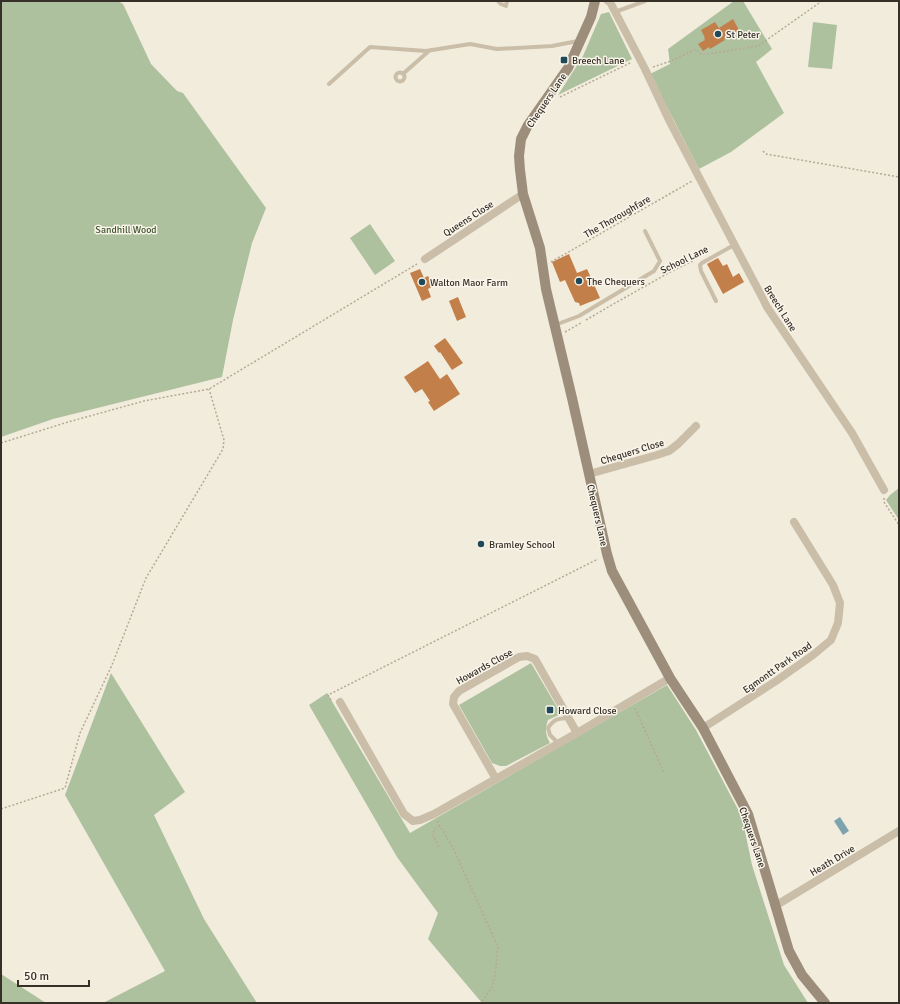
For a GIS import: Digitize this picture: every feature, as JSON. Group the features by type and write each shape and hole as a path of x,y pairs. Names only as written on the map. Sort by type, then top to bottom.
{"main road":[{"name":"Chequers Lane","path":"595,1 591,17 568,68 528,125 521,139 519,156 524,194 540,248 546,289 612,571 670,678 703,728 748,814 789,952 802,975 825,1003"}],"street":[{"name":"Breech Lane","path":"608,1 610,2 645,69 670,122 767,307 852,433 884,490"},
{"name":"Queens Close","path":"425,259 524,194"},
{"name":"Chequers Close","path":"589,474 669,451 696,426"},
{"name":"Egmontt Park Road","path":"703,728 769,686 813,655 830,640 838,623 840,603 833,585 794,522"},
{"name":"Howards Close","path":"496,779 453,704 454,697 459,691 519,657 527,656 535,659 577,733"},
{"path":"340,702 404,814 413,820 420,820 434,814 577,733 670,678"},
{"name":"Heath Drive","path":"775,906 899,831"}],"lane":[{"path":"498,1 506,6 507,1"},
{"path":"615,12 645,1"},
{"path":"329,84 370,47 426,51 470,44 497,49 552,46 581,40"},
{"path":"404,73 430,50"},
{"path":"555,325 579,316 654,271 660,261 645,231"},
{"path":"716,301 701,271 700,264 734,245"},
{"path":"558,743 550,735 548,728 552,722 558,719 568,718"}],"path":[{"path":"645,69 671,61 696,49 701,54 708,54 758,46 822,1"},
{"path":"556,99 633,61 640,60"},
{"path":"763,151 766,154 899,176"},
{"name":"The Thoroughfare","path":"543,268 699,176"},
{"path":"1,443 68,422 144,401 209,389 425,259"},
{"name":"School Lane","path":"558,336 594,317 617,302 699,259"},
{"path":"1,809 65,788 80,733 112,665 146,578 223,449 224,440 209,389"},
{"path":"884,490 884,502 899,525"},
{"path":"340,702 333,704 328,695 607,554"},
{"path":"632,701 664,773"},
{"path":"434,814 454,850 498,947 496,975 492,987 482,1003"},
{"path":"439,847 433,836 434,829 440,826"}],"green space":[{"name":"Sandhill Wood","path":"1,1 118,1 123,4 151,64 177,91 183,93 266,208 252,243 233,320 222,377 53,419 1,437"},
{"path":"734,1 743,1 772,49 756,62 784,113 731,152 699,169 650,74 670,64 668,49"},
{"path":"609,12 632,59 558,95 583,56 601,14"},
{"path":"813,22 837,25 832,69 808,67"},
{"path":"370,224 395,261 375,275 350,238"},
{"path":"899,488 899,520 886,500"},
{"path":"531,663 561,714 548,720 546,732 550,743 506,766 500,766 492,763 459,705"},
{"path":"111,673 185,792 154,815 204,919 257,1003 103,1003 165,971 65,795"},
{"path":"667,685 696,730 742,817 752,865 784,965 808,1003 482,1003 428,939 438,913 397,857 309,705 327,693 410,833"},
{"path":"1,974 46,1003 1,1003"}],"water":[{"path":"840,817 849,831 843,835 834,821"}],"building":[{"name":"St Peter","path":"733,19 739,30 710,49 709,47 703,51 698,44 705,40 701,30 715,22 719,28"},
{"name":"The Chequers","path":"569,254 577,273 587,269 600,298 580,306 579,303 575,302 565,280 560,282 552,262"},
{"path":"718,258 723,266 727,264 733,277 739,273 744,282 723,294 707,264"},
{"name":"Walton Maor Farm","path":"420,269 424,278 428,276 433,286 428,289 431,297 422,301 410,273"},
{"path":"458,297 466,317 457,321 449,301"},
{"path":"445,338 463,363 452,370 434,346"},
{"path":"428,361 440,379 447,374 460,394 434,411 428,402 430,401 422,389 415,393 404,377"}],"place":[{"name":"St Peter","path":"718,34"},
{"name":"Breech Lane","path":"564,60"},
{"name":"The Chequers","path":"579,281"},
{"name":"Walton Maor Farm","path":"422,282"},
{"name":"Bramley School","path":"481,544"},
{"name":"Howard Close","path":"550,710"}]}
